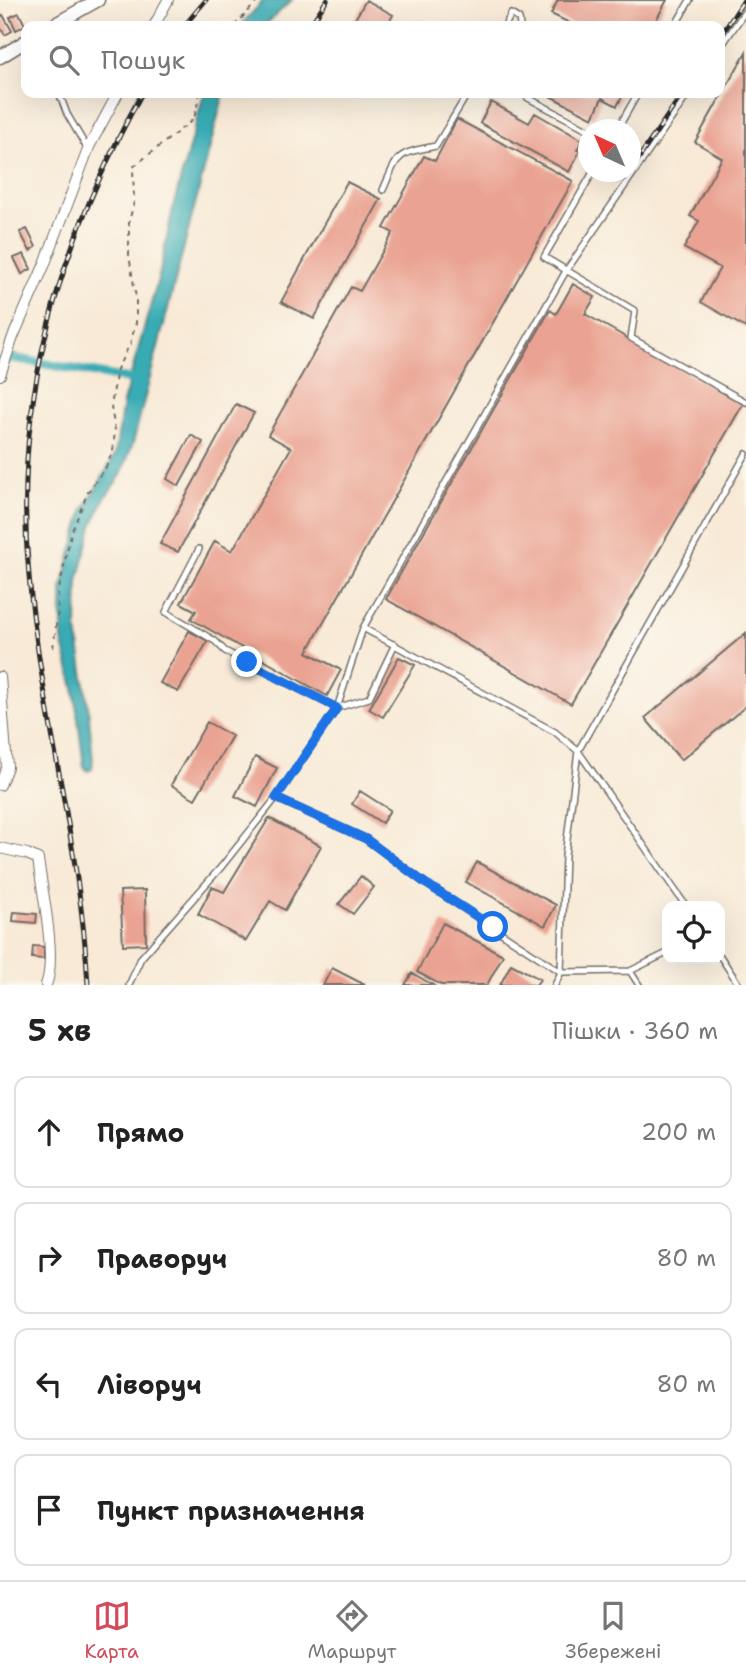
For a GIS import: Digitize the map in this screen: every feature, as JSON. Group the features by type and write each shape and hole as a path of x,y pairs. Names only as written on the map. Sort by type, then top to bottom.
{"street":[{"path":"157,21 168,0"},
{"path":"60,21 93,1"},
{"path":"0,57 21,44"},
{"path":"0,373 44,266 70,192 115,98"},
{"path":"0,677 7,767 0,785"},
{"path":"0,848 38,859 49,939 49,976 46,985"}],"lane":[{"path":"678,21 690,0"},
{"path":"725,41 746,10"},
{"path":"508,21 511,14 519,21"},
{"path":"61,98 88,150"},
{"path":"383,190 397,159 410,151 436,146 465,98"},
{"path":"528,98 578,124"},
{"path":"623,119 635,98"},
{"path":"129,985 141,958 222,866 276,798 337,708 363,628 566,271 686,98"},
{"path":"587,182 544,257 635,311 631,338 746,402"},
{"path":"555,985 561,972 565,856 578,751 746,454"},
{"path":"199,549 166,612 215,641 225,651 337,708 369,698 395,644"},
{"path":"363,628 555,732 578,751 683,901"},
{"path":"276,798 366,839 425,883 561,972 630,971 662,955"},
{"path":"725,964 739,985"},
{"path":"630,971 639,985"}],"path":[{"path":"239,21 260,0"},
{"path":"53,648 58,594 71,533 88,492 106,467 113,451 115,430 111,407 117,369 130,344 136,323 136,298 129,255 129,222 134,202 133,167 194,119 199,98"}],"water":[{"path":"264,0 292,0 269,21 245,21"},
{"path":"203,98 223,98 133,443 121,475 104,499 92,526 78,581 77,630 93,760 92,769 88,771 84,767 74,688 62,640 62,587 84,509 115,455 123,403 160,272 173,207"}],"building":[{"path":"366,0 393,15 390,21 354,21"},
{"path":"558,0 667,0 656,21 566,21 551,14"},
{"path":"19,13 23,21 21,27 16,30 10,17"},
{"path":"3,15 12,31 5,35 0,27 0,17"},
{"path":"746,52 746,328 701,302 720,268 684,248 699,221 690,216 722,158 695,142 720,98 725,98 725,89"},
{"path":"554,98 602,98 593,118"},
{"path":"602,98 621,98 617,106"},
{"path":"491,102 529,123 535,113 578,138 578,155 569,172 480,123"},
{"path":"457,119 573,181 307,652 341,670 327,696 191,619 196,611 181,603 215,541 232,551 291,448 268,435 351,287 360,291 393,233 384,228 424,156 435,161"},
{"path":"347,182 381,199 314,319 281,302"},
{"path":"27,229 36,247 30,251 20,232"},
{"path":"24,254 31,269 22,274 14,258"},
{"path":"573,284 595,297 585,314 743,404 571,704 386,599 550,310 556,314"},
{"path":"236,404 254,413 178,552 160,544"},
{"path":"191,435 203,442 179,486 167,479"},
{"path":"189,631 208,641 178,692 160,683"},
{"path":"746,633 746,706 681,760 645,718"},
{"path":"399,657 415,665 383,717 369,709"},
{"path":"207,722 232,736 195,799 171,785"},
{"path":"255,757 277,768 257,807 235,796"},
{"path":"360,791 390,810 382,823 352,804"},
{"path":"269,818 321,846 285,910 270,901 246,941 198,914 212,887 224,892"},
{"path":"477,862 556,905 545,926 466,882"},
{"path":"361,876 374,887 353,914 339,904"},
{"path":"145,890 146,944 123,945 120,891"},
{"path":"14,912 37,914 36,923 13,921"},
{"path":"443,923 503,955 487,985 441,985 417,972"},
{"path":"33,946 44,947 44,959 32,958"},
{"path":"511,964 540,979 536,985 500,985"},
{"path":"332,968 365,985 323,985"},
{"path":"412,973 433,985 405,985"}],"waterway":[{"path":"2,361 13,358 139,381"}],"railway":[{"path":"188,21 206,0"},
{"path":"313,21 327,0"},
{"path":"725,29 744,0"},
{"path":"88,985 78,882 42,678 29,576 26,511 28,448 35,386 65,266 87,208 139,98"},
{"path":"641,155 680,98"}],"route":[{"path":"247,662 337,708 276,798 366,839 425,883 493,927"}]}
